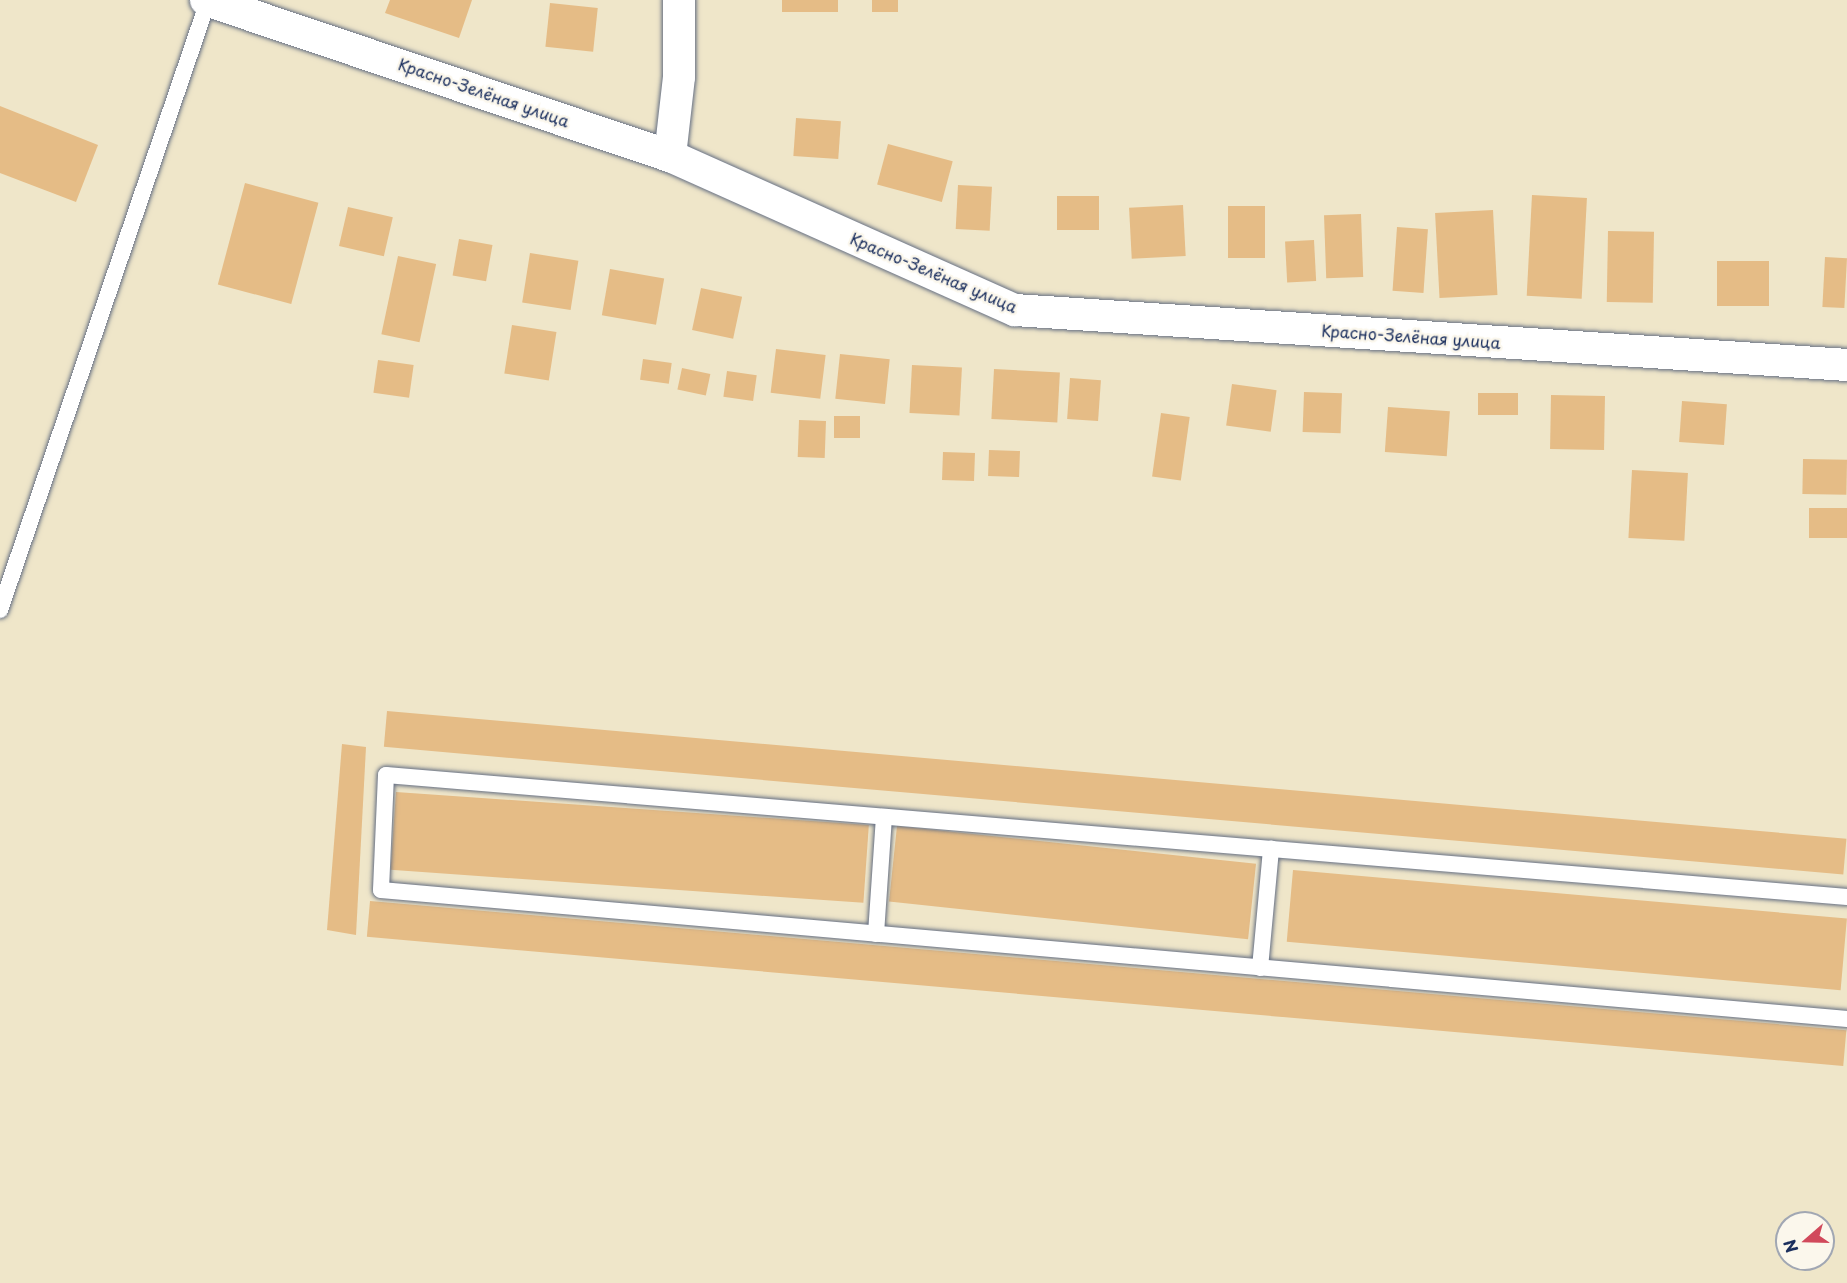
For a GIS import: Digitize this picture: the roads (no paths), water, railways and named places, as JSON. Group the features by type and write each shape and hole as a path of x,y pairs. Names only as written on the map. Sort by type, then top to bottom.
{"street":[{"name":"Красно-Зелёная улица","path":"207,0 670,156 1015,310 1847,365"},
{"path":"670,156 679,77 679,0"}],"lane":[{"path":"0,610 207,0"},
{"path":"1847,897 386,776 381,890 1847,1019"},
{"path":"876,934 884,817"},
{"path":"1260,968 1271,849"}]}
